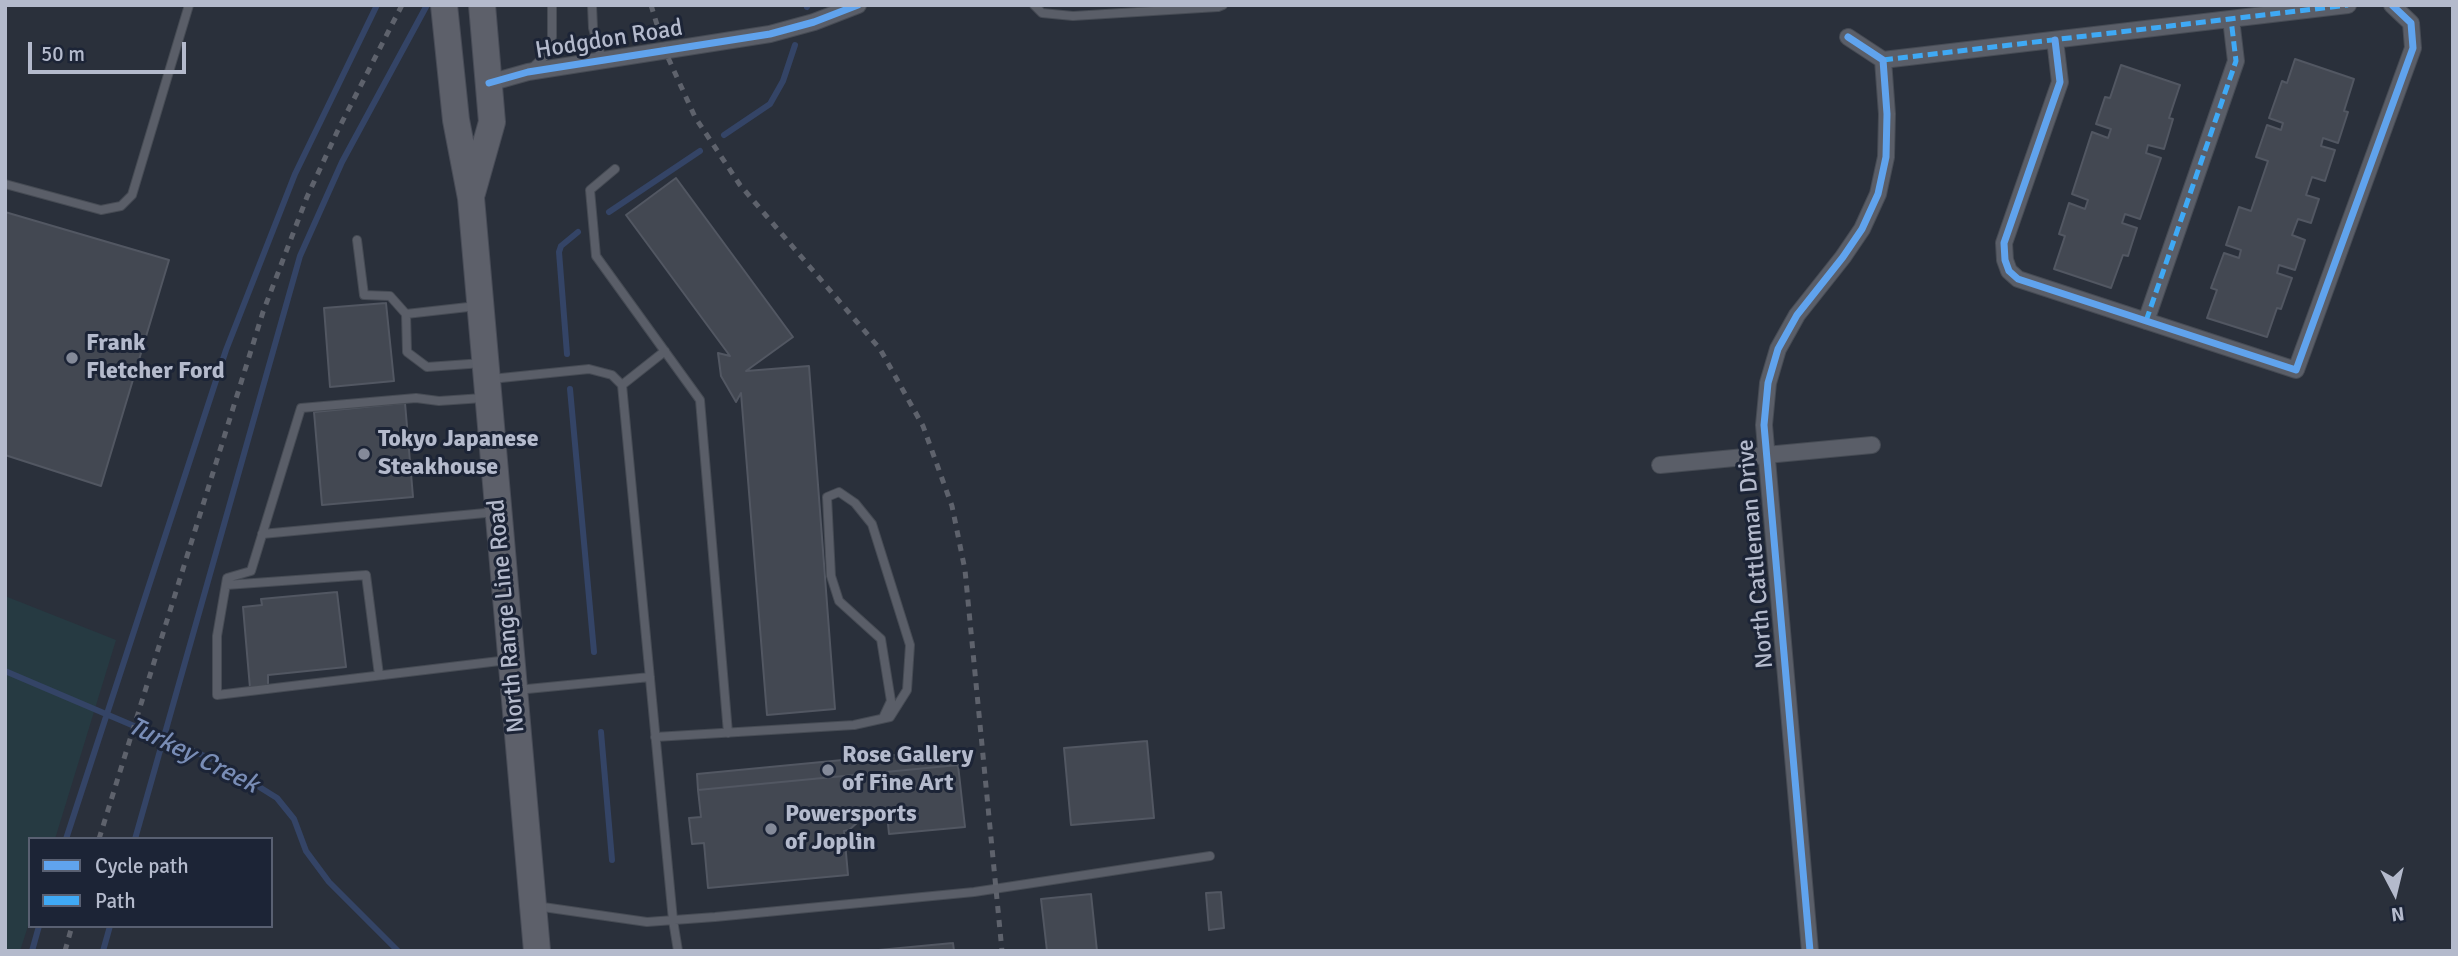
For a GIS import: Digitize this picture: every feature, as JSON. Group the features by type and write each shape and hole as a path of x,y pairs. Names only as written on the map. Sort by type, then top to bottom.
{"main road":[{"name":"North Range Line Road","path":"444,5 456,120 471,198 537,951"},
{"name":"North Range Line Road","path":"471,198 492,121 482,5"}],"street":[{"name":"Hodgdon Road","path":"489,83 528,72 770,34 814,22 858,5"},
{"path":"1848,37 1883,60 2348,5"},
{"path":"2055,40 2060,82 2004,243 2004,260 2009,271 2018,279 2296,370 2413,48 2411,23 2392,5"},
{"path":"2146,321 2236,61 2231,19"},
{"name":"North Cattleman Drive","path":"1810,951 1764,425 1768,383 1778,349 1797,315 1862,229 1878,194 1886,158 1887,114 1883,60"},
{"path":"1660,465 1872,445"}],"lane":[{"path":"5,184 101,210 121,206 132,195 189,5"},
{"path":"528,72 544,57 552,37 552,5"},
{"path":"593,5 593,28 600,53 605,60"},
{"path":"1034,5 1042,13 1073,16 1223,5"},
{"path":"615,169 590,190 596,256 700,400 728,733"},
{"path":"357,240 363,295 390,296 407,314 408,352 427,368 487,380 589,369 612,375 622,385 678,951"},
{"path":"407,314 481,306"},
{"path":"622,385 665,351"},
{"path":"487,380 439,401 416,398 301,408 251,571 227,578 217,636 217,695 511,659"},
{"path":"655,737 854,725 890,717 908,690 909,645 872,524 855,503 839,492 827,497 831,576 839,601 881,639 891,701 883,718"},
{"path":"262,534 498,512"},
{"path":"226,585 366,575 379,675"},
{"path":"514,690 650,677"},
{"path":"533,906 648,922 974,892 1210,856"}],"shaded area":[{"path":"5,596 116,640 56,837 28,837 28,926 20,951 5,951"}],"building":[{"path":"2295,59 2354,79 2344,111 2348,112 2338,143 2323,138 2321,146 2335,150 2325,181 2312,177 2306,195 2319,199 2311,223 2298,219 2292,235 2305,240 2295,270 2279,265 2277,273 2292,278 2281,309 2277,308 2267,337 2207,318 2217,290 2211,288 2224,253 2239,258 2241,250 2226,245 2239,207 2251,211 2268,161 2256,157 2267,125 2281,130 2283,123 2269,118 2282,81 2287,83"},
{"path":"2121,65 2180,85 2169,118 2173,119 2164,149 2148,145 2146,153 2161,158 2140,219 2125,214 2122,223 2137,228 2128,256 2123,255 2111,288 2054,269 2065,236 2059,234 2069,203 2085,209 2088,200 2072,194 2092,132 2108,138 2111,129 2096,124 2105,97 2110,98"},
{"path":"676,178 793,337 746,371 809,366 835,709 767,715 741,393 736,402 721,376 718,353 730,356 626,215"},
{"name":"Frank Fletcher Ford","path":"5,212 169,260 101,486 5,455"},
{"path":"386,303 394,381 330,387 324,308"},
{"name":"Tokyo Japanese Steakhouse","path":"405,403 413,497 322,505 314,412"},
{"path":"337,592 346,667 268,675 268,686 250,688 243,607 262,605 261,599"},
{"path":"1147,741 1154,818 1071,825 1064,748"},
{"name":"Rose Gallery of Fine Art","path":"957,749 958,765 698,790 697,774"},
{"name":"Powersports of Joplin","path":"958,765 965,827 889,834 887,814 879,815 879,820 858,822 844,831 848,875 708,888 704,843 692,844 689,818 701,817 698,790"},
{"path":"1221,892 1224,928 1209,930 1206,893"},
{"path":"1091,894 1097,951 1047,951 1041,899"},
{"path":"953,943 954,951 868,951"}],"waterway":[{"path":"67,837 226,350 295,174 377,5"},
{"path":"136,837 300,256 342,162 427,5"},
{"path":"724,135 770,104 783,81 795,45"},
{"path":"609,212 700,151"},
{"path":"567,354 559,252 561,246 578,232"},
{"path":"570,389 594,652"},
{"name":"Turkey Creek","path":"5,671 221,763 277,798 294,819 306,851 329,882 398,951"},
{"path":"601,732 612,860"},
{"path":"32,951 38,928"},
{"path":"103,951 109,928"}],"railway":[{"path":"100,837 263,312 307,197 402,5"},
{"path":"651,5 665,51 695,117 740,185 880,349 923,426 952,506 965,570 1002,951"},
{"path":"65,951 71,928"}],"marked path":[{"path":"1883,60 2348,5"},
{"path":"2146,321 2236,61 2231,19"}],"cycle path":[{"path":"489,83 528,72 770,34 814,22 858,5"},
{"path":"2055,40 2060,82 2004,243 2009,271 2018,279 2296,370 2413,48 2411,23 2392,5"},
{"path":"1810,951 1764,425 1768,383 1778,349 1797,315 1862,229 1878,194 1886,157 1887,114 1883,60 1848,37"}],"place":[{"name":"Frank Fletcher Ford","path":"72,358"},
{"name":"Tokyo Japanese Steakhouse","path":"364,454"},
{"name":"Rose Gallery of Fine Art","path":"828,770"},
{"name":"Powersports of Joplin","path":"771,829"}]}
